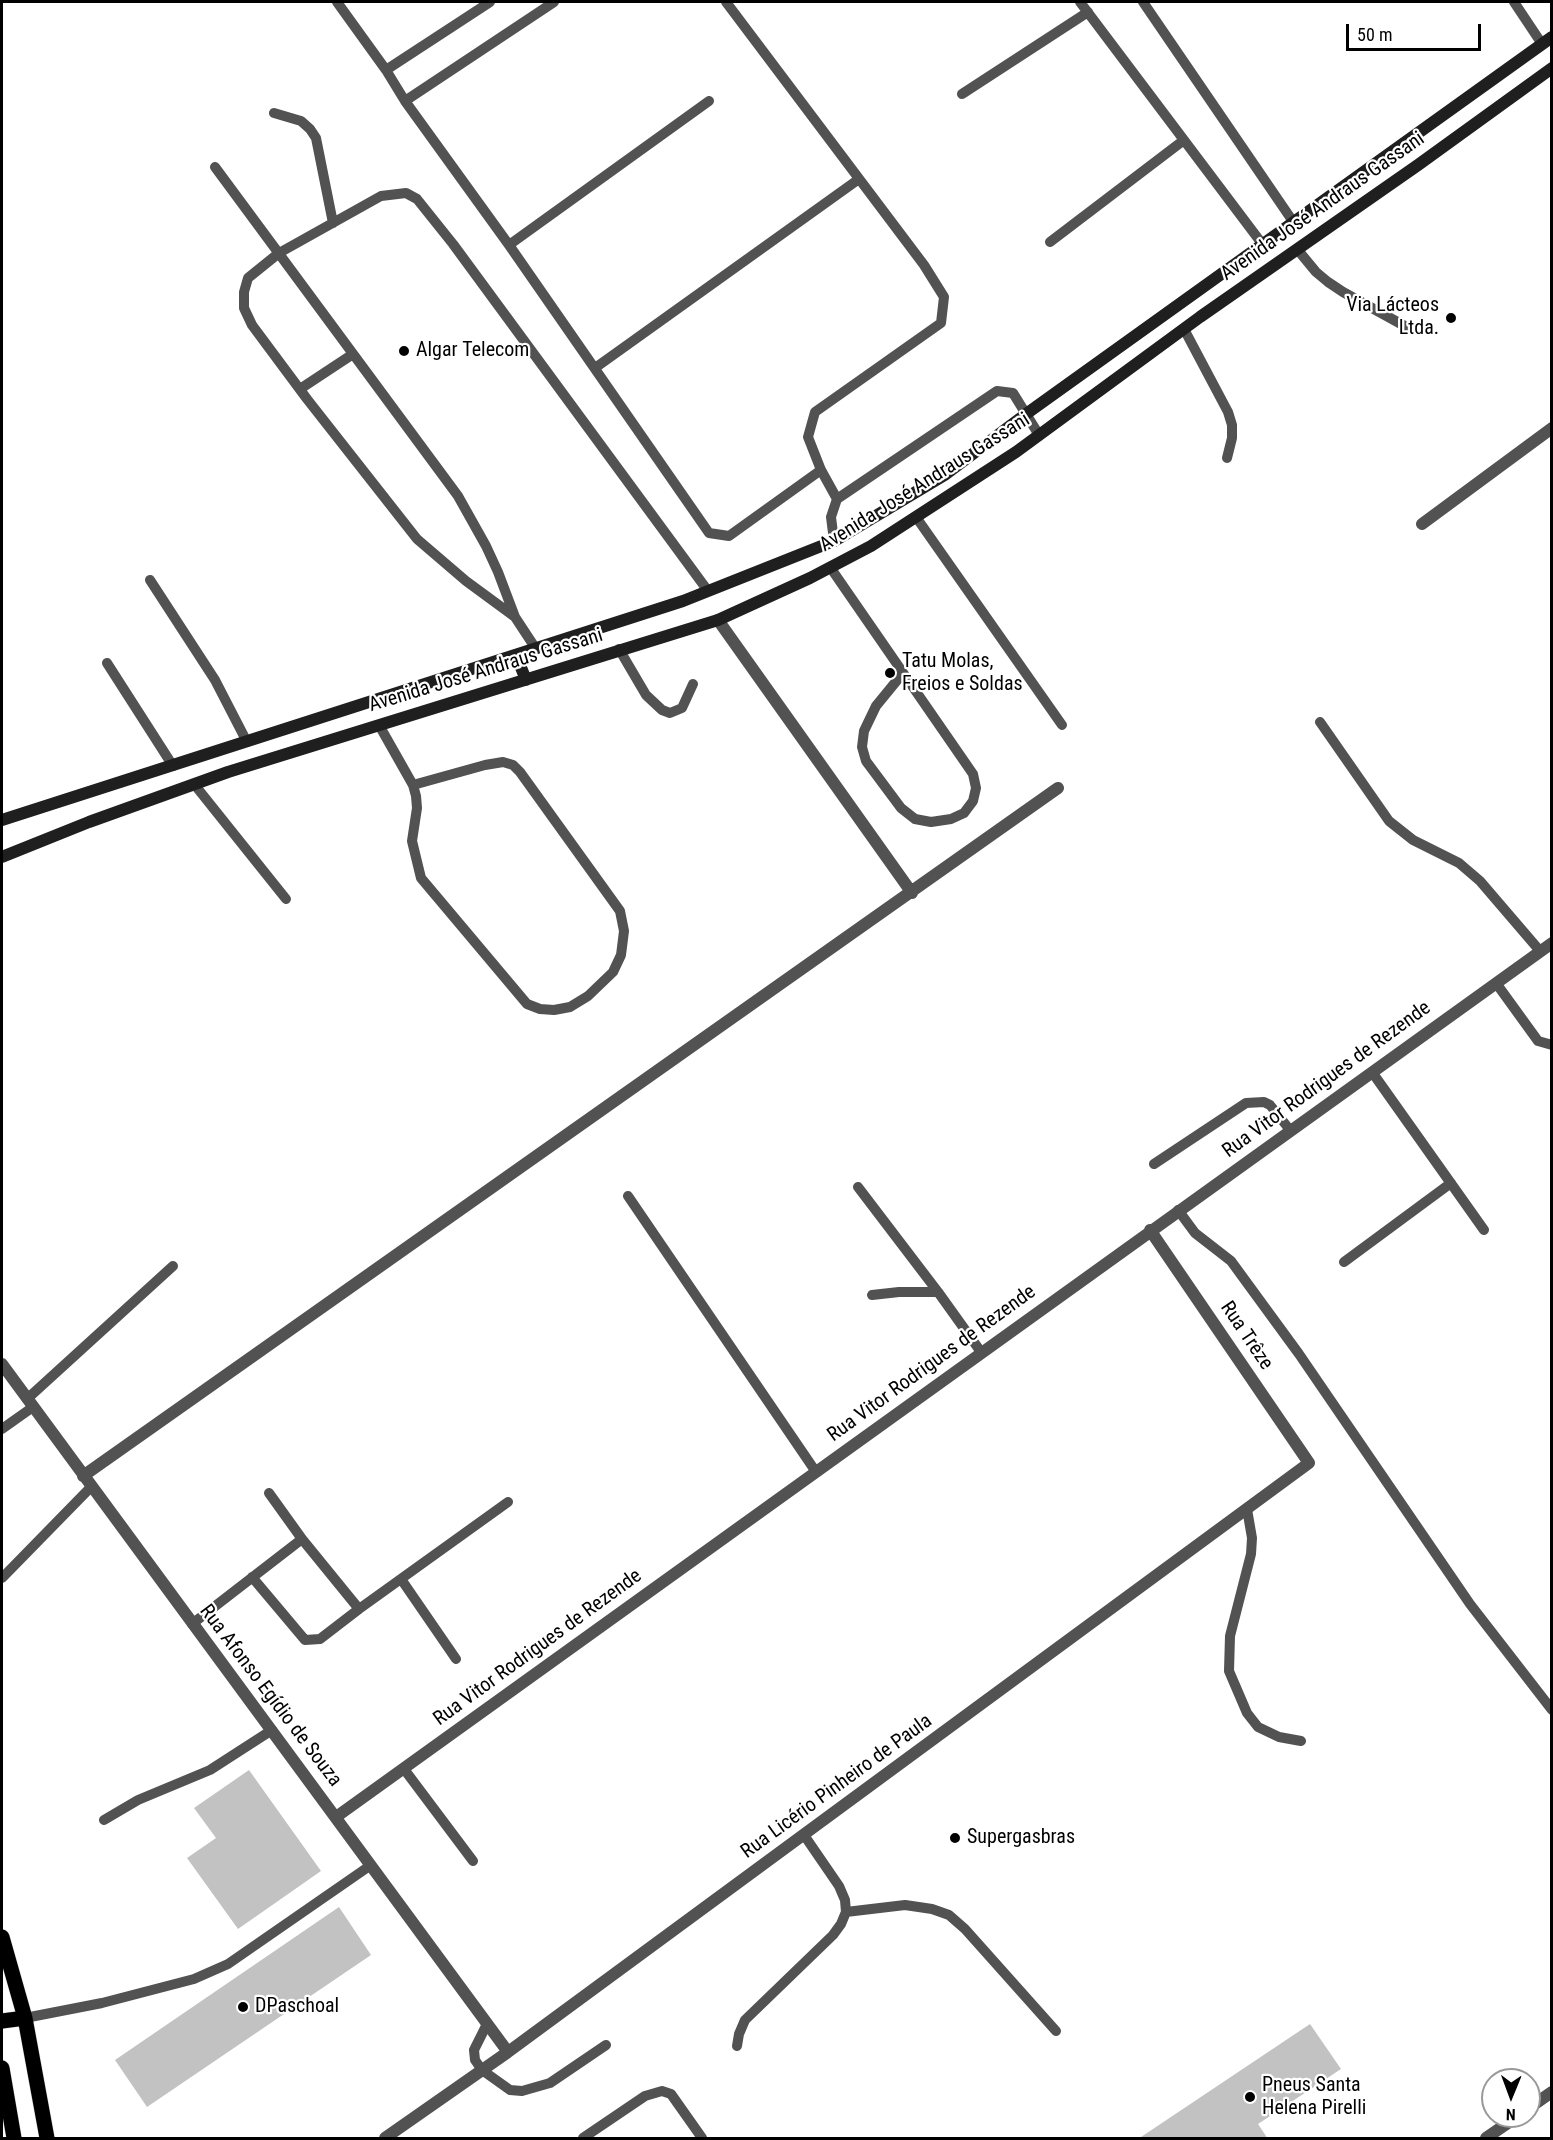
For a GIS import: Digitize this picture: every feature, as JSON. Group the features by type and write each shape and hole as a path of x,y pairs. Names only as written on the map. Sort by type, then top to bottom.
{"main road":[{"name":"Avenida José Andraus Gassani","path":"2,820 536,649 708,591 834,541 946,474 1026,414 1547,41"},
{"name":"Avenida José Andraus Gassani","path":"2,857 78,826 228,772 718,620 830,567 871,546 1039,435 1551,68"},
{"path":"1265,244 1280,261"},
{"path":"516,655 526,680"},
{"path":"221,750 228,772"},
{"path":"2,1937 25,2018 47,2139"},
{"path":"2,2020 25,2018"},
{"path":"2,2068 14,2139"}],"street":[{"path":"1422,524 1551,428"},
{"path":"718,620 912,893"},
{"path":"87,1482 1058,788"},
{"name":"Rua Vitor Rodrigues de Rezende","path":"336,1818 1551,943"},
{"name":"Rua Trêze","path":"1150,1230 1309,1464"},
{"name":"Rua Afonso Egídio de Souza","path":"2,1364 508,2052"},
{"name":"Rua Licério Pinheiro de Paula","path":"385,2139 508,2052 1309,1464"},
{"path":"1486,2139 1501,2128"}],"lane":[{"path":"337,2 709,533 729,536 821,470"},
{"path":"386,70 490,2"},
{"path":"405,101 555,2"},
{"path":"726,2 924,265 944,297 941,323 815,412 808,437 821,470 837,499"},
{"path":"1080,2 1265,244"},
{"path":"1143,2 1293,223"},
{"path":"1514,2 1547,41"},
{"path":"962,94 1088,12"},
{"path":"509,245 709,100"},
{"path":"274,113 301,122 316,138 333,223"},
{"path":"1050,242 1184,140"},
{"path":"215,167 458,496 490,554 515,616 536,649"},
{"path":"595,368 859,179"},
{"path":"515,616 466,581 417,539 252,325 244,308 244,292 248,278 279,253 381,196 406,194 417,199 453,244 708,591"},
{"path":"1297,249 1316,272 1335,287 1412,330"},
{"path":"1184,329 1228,412 1232,425 1232,438 1227,458"},
{"path":"300,389 353,354"},
{"path":"834,541 831,517 837,499 997,391 1013,393 1039,435"},
{"path":"916,517 1062,725"},
{"path":"830,567 973,774 976,788 974,801 964,813 951,819 931,822 915,819 901,808 866,761 862,747 864,731 876,706 903,673"},
{"path":"150,580 215,680 247,742"},
{"path":"619,650 646,695 662,710 670,713 682,708 693,684"},
{"path":"107,663 173,766"},
{"path":"1320,722 1389,821 1413,840 1459,863 1473,875 1540,951"},
{"path":"379,725 413,785 417,808 412,841 421,878 527,1004 540,1009 554,1010 570,1007 588,996 612,972 621,955 624,932 620,911 520,772 513,765 503,762 413,785"},
{"path":"194,784 286,899"},
{"path":"1496,982 1538,1041 1551,1045"},
{"path":"1372,1071 1484,1230"},
{"path":"1154,1164 1246,1103 1264,1102 1270,1105 1290,1130"},
{"path":"1344,1262 1451,1182"},
{"path":"858,1187 981,1352"},
{"path":"628,1196 816,1472"},
{"path":"1178,1210 1195,1233 1231,1261 1299,1354 1470,1604 1551,1710"},
{"path":"2,1429 173,1266"},
{"path":"872,1294 938,1292"},
{"path":"2,1578 87,1482"},
{"path":"269,1493 302,1539 359,1609"},
{"path":"252,1577 304,1640 320,1639 508,1502"},
{"path":"1247,1509 1251,1554 1230,1636 1229,1671 1247,1713 1258,1727 1279,1737 1301,1741"},
{"path":"192,1623 302,1539"},
{"path":"401,1579 456,1659"},
{"path":"104,1820 138,1800 210,1770 272,1730"},
{"path":"404,1769 473,1861"},
{"path":"736,2046 745,2020 833,1935 846,1912 845,1900 838,1886 804,1835"},
{"path":"25,2018 102,2003 194,1979 228,1964 371,1865"},
{"path":"846,1912 905,1905 932,1909 949,1915 965,1929 1056,2031"},
{"path":"487,2024 474,2050 475,2060 482,2070 510,2090 522,2091 550,2083 606,2045"},
{"path":"583,2139 645,2097 662,2091 671,2094 702,2139"}],"building":[{"path":"249,1770 321,1871 238,1929 187,1858 216,1838 194,1808"},
{"name":"DPaschoal","path":"339,1907 371,1955 147,2107 115,2060"},
{"name":"Pneus Santa Helena Pirelli","path":"1310,2024 1341,2069 1258,2124 1268,2139 1138,2139"}],"place":[{"name":"Via Lácteos Ltda.","path":"1451,318"},
{"name":"Algar Telecom","path":"404,351"},
{"name":"Tatu Molas, Freios e Soldas","path":"890,673"},
{"name":"Supergasbras","path":"955,1838"},
{"name":"DPaschoal","path":"243,2007"},
{"name":"Pneus Santa Helena Pirelli","path":"1250,2097"}]}
